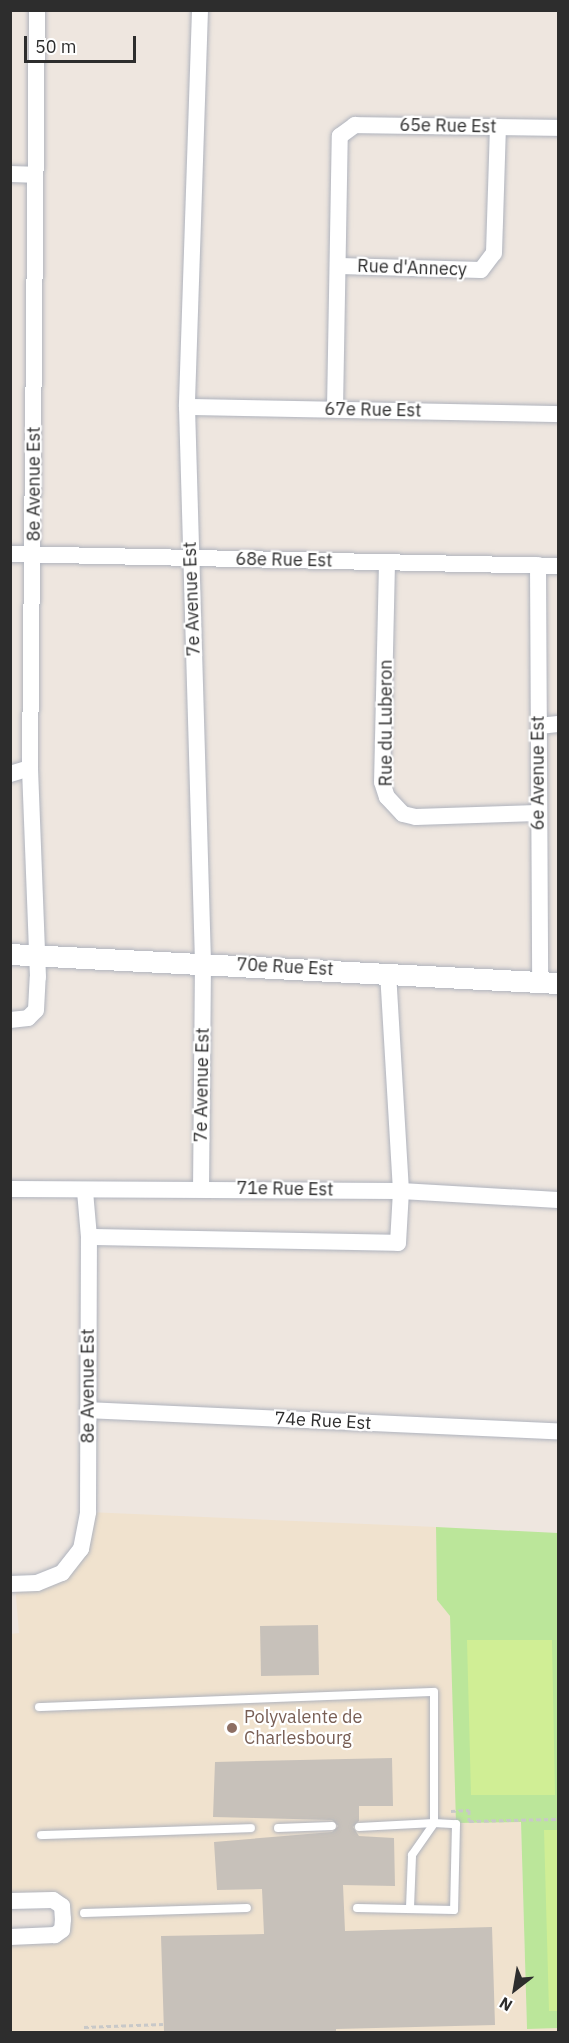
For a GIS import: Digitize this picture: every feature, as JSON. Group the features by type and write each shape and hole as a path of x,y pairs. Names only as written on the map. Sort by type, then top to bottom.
{"street":[{"name":"8e Avenue Est","path":"10,1020 28,1018 36,1010 38,956 30,768 34,555 33,175 37,10"},
{"name":"7e Avenue Est","path":"200,10 187,407 203,962 201,1187"},
{"name":"65e Rue Est","path":"340,266 340,136 355,125 558,128"},
{"name":"Rue d'Annecy","path":"340,266 480,270 494,253 498,127"},
{"path":"10,174 33,175"},
{"path":"335,409 340,266"},
{"name":"67e Rue Est","path":"187,407 558,414"},
{"name":"68e Rue Est","path":"10,554 558,566"},
{"name":"Rue du Luberon","path":"387,563 382,782 387,797 403,814 416,817 537,813"},
{"name":"6e Avenue Est","path":"538,565 537,813 549,982"},
{"path":"539,726 558,724"},
{"path":"10,774 30,768"},
{"name":"70e Rue Est","path":"10,954 203,962 549,982"},
{"path":"89,1237 398,1243 401,1191 388,973"},
{"name":"71e Rue Est","path":"10,1189 85,1191 201,1187 401,1191 558,1200"},
{"name":"8e Avenue Est","path":"10,1584 37,1583 62,1574 81,1549 88,1512 89,1237 85,1191"},
{"name":"74e Rue Est","path":"88,1410 558,1431"},
{"path":"10,1901 53,1900 62,1906 63,1919 62,1930 55,1935 10,1937"}],"lane":[{"path":"39,1707 434,1692 434,1823 412,1855 410,1908"},
{"path":"357,1908 454,1910 456,1824 359,1827"},
{"path":"278,1828 332,1826"},
{"path":"41,1835 252,1828"},
{"path":"84,1913 248,1908"}],"path":[{"path":"451,1811 469,1810 469,1821 558,1819"},
{"path":"84,2027 163,2024"}],"shaded area":[{"name":"Polyvalente de Charlesbourg","path":"88,1512 436,1527 437,1600 450,1616 457,1823 521,1822 527,2028 558,2028 558,2032 11,2032 10,1937 55,1935 62,1906 11,1901 10,1634 19,1633 15,1584 62,1573"}],"green space":[{"path":"436,1527 558,1533 558,2028 527,2029 521,1822 456,1823 450,1616 437,1600"},
{"path":"467,1640 552,1640 555,1795 471,1795"},
{"path":"544,1830 558,1830 558,2011 549,2011"}],"building":[{"path":"318,1625 319,1675 261,1676 260,1626"},
{"path":"392,1758 393,1806 359,1806 359,1821 353,1827 359,1836 394,1838 395,1886 343,1885 345,1931 492,1927 495,2025 336,2029 336,2032 164,2032 161,1936 264,1934 262,1889 217,1890 214,1842 332,1832 338,1826 332,1820 213,1817 215,1762"}],"place":[{"name":"Polyvalente de Charlesbourg","path":"232,1728"}]}
